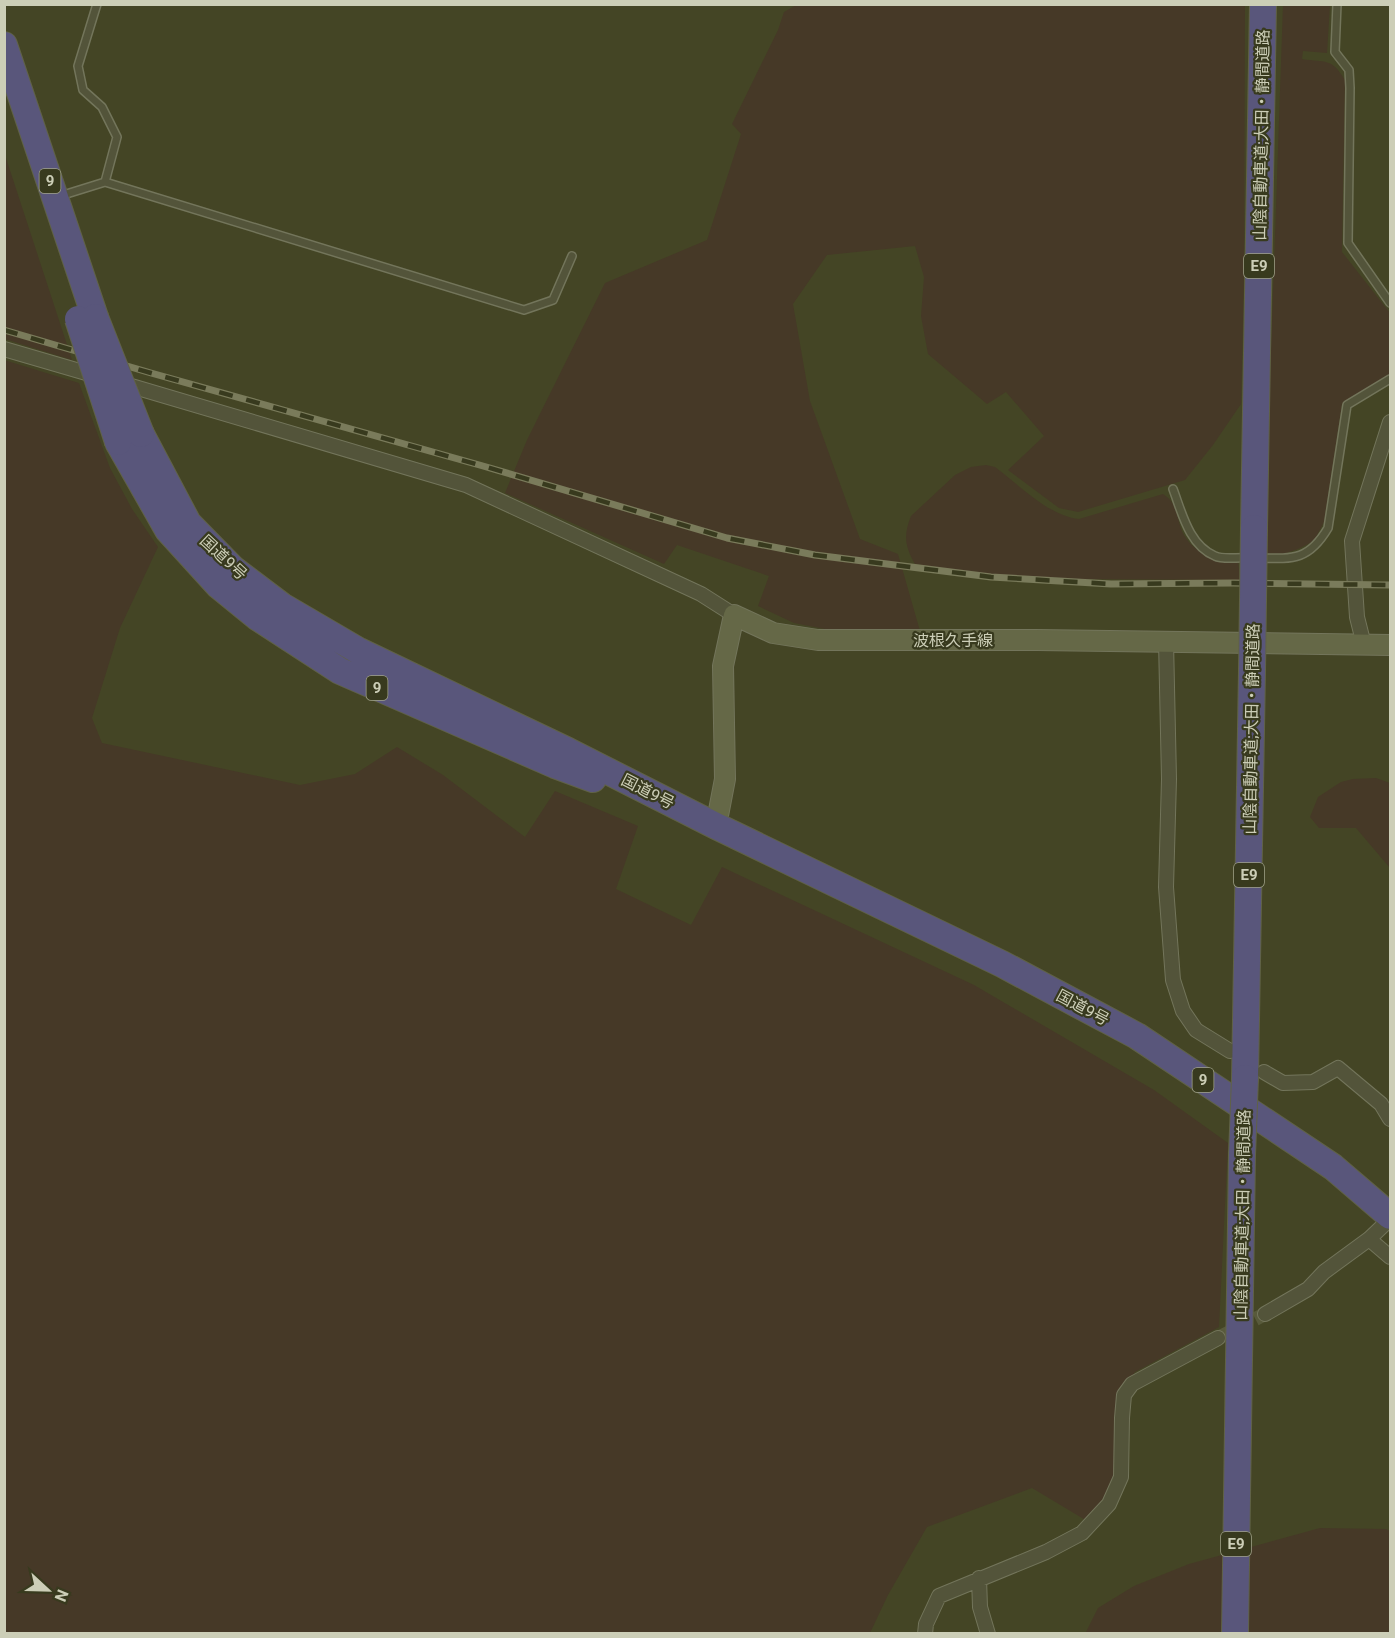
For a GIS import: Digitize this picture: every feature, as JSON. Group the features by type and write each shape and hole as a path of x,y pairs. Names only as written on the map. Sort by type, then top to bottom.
{"highway":[{"name":"山陰自動車道;大田・静間道路","path":"1235,1634 1242,1155 1255,1075 1252,671 1263,4"},
{"name":"国道9号","path":"4,45 55,198 86,318"},
{"name":"国道9号","path":"4,89 129,438 188,523 233,569 282,606 360,651 1002,964 1137,1036 1333,1167 1390,1217"},
{"path":"1221,1634 1224,1411 1240,1305"},
{"path":"1238,1455 1247,1634"}],"main road":[{"name":"波根久手線","path":"734,615 773,633 818,640 1166,641 1390,645"},
{"path":"716,826 725,779 723,666 734,615"}],"street":[{"path":"4,349 466,485 701,594 734,615"},
{"path":"1364,645 1357,617 1352,541 1390,422"},
{"path":"1166,641 1169,779 1166,887 1173,980 1183,1011 1196,1030 1230,1051"},
{"path":"1255,1075 1283,1083 1313,1083 1338,1068 1381,1104 1390,1119"},
{"path":"1265,1314 1308,1289 1324,1272 1369,1239 1390,1217"},
{"path":"1369,1239 1390,1257"},
{"path":"925,1634 926,1624 939,1596 1046,1552 1082,1533 1109,1504 1121,1477 1124,1395 1132,1384 1218,1338"},
{"path":"979,1578 980,1607 988,1634"}],"lane":[{"path":"97,4 78,66 83,90 102,107 117,137 105,182"},
{"path":"1336,4 1335,52 1349,70 1350,88 1348,243 1390,303"},
{"path":"55,198 105,182 524,310 553,300 572,256"},
{"path":"1173,489 1189,532 1198,544 1216,557 1294,558 1307,553 1321,540 1328,528 1347,405 1390,379"}],"shaded area":[{"path":"798,4 1245,5 1241,404 1185,480 1078,512 1059,508 1008,470 1044,436 1006,392 987,404 928,354 921,316 924,277 915,246 827,255 793,304 810,401 860,539 898,554 920,631 851,634 794,623 758,606 769,576 677,545 664,564 505,493 527,440 605,283 707,240 741,134 732,124 778,30 784,12"},
{"path":"1283,5 1330,5 1327,53 1303,51 1302,59 1332,64 1345,80 1342,252 1390,313 1390,376 1342,404 1324,522 1314,541 1283,554 1264,554"},
{"path":"5,155 72,360 5,339"},
{"path":"4,360 79,383 110,468 132,509 158,547 120,628 92,718 102,743 300,785 355,774 397,747 443,775 525,837 555,791 638,826 616,889 691,925 722,867 974,985 1154,1090 1228,1143 1219,1327 1135,1372 1120,1397 1119,1461 1111,1494 1087,1521 1032,1488 927,1527 888,1595 870,1633 5,1633"},
{"path":"986,465 995,467 1046,506 1068,517 1079,519 1163,494 1173,503 1181,529 1189,542 1201,552 1215,558 1238,560 1240,580 1064,579 993,575 915,564 906,541 911,516 955,475 971,467"},
{"path":"1376,778 1390,783 1390,868 1356,828 1319,828 1310,817 1318,797 1341,782"},
{"path":"1320,1528 1386,1529 1390,1531 1390,1633 1085,1634 1098,1608 1134,1586 1189,1564"}],"tunnel":[{"path":"1218,1338 1265,1314"}],"railway":[{"path":"4,330 727,538 815,555 991,577 1111,584 1390,585"}]}
